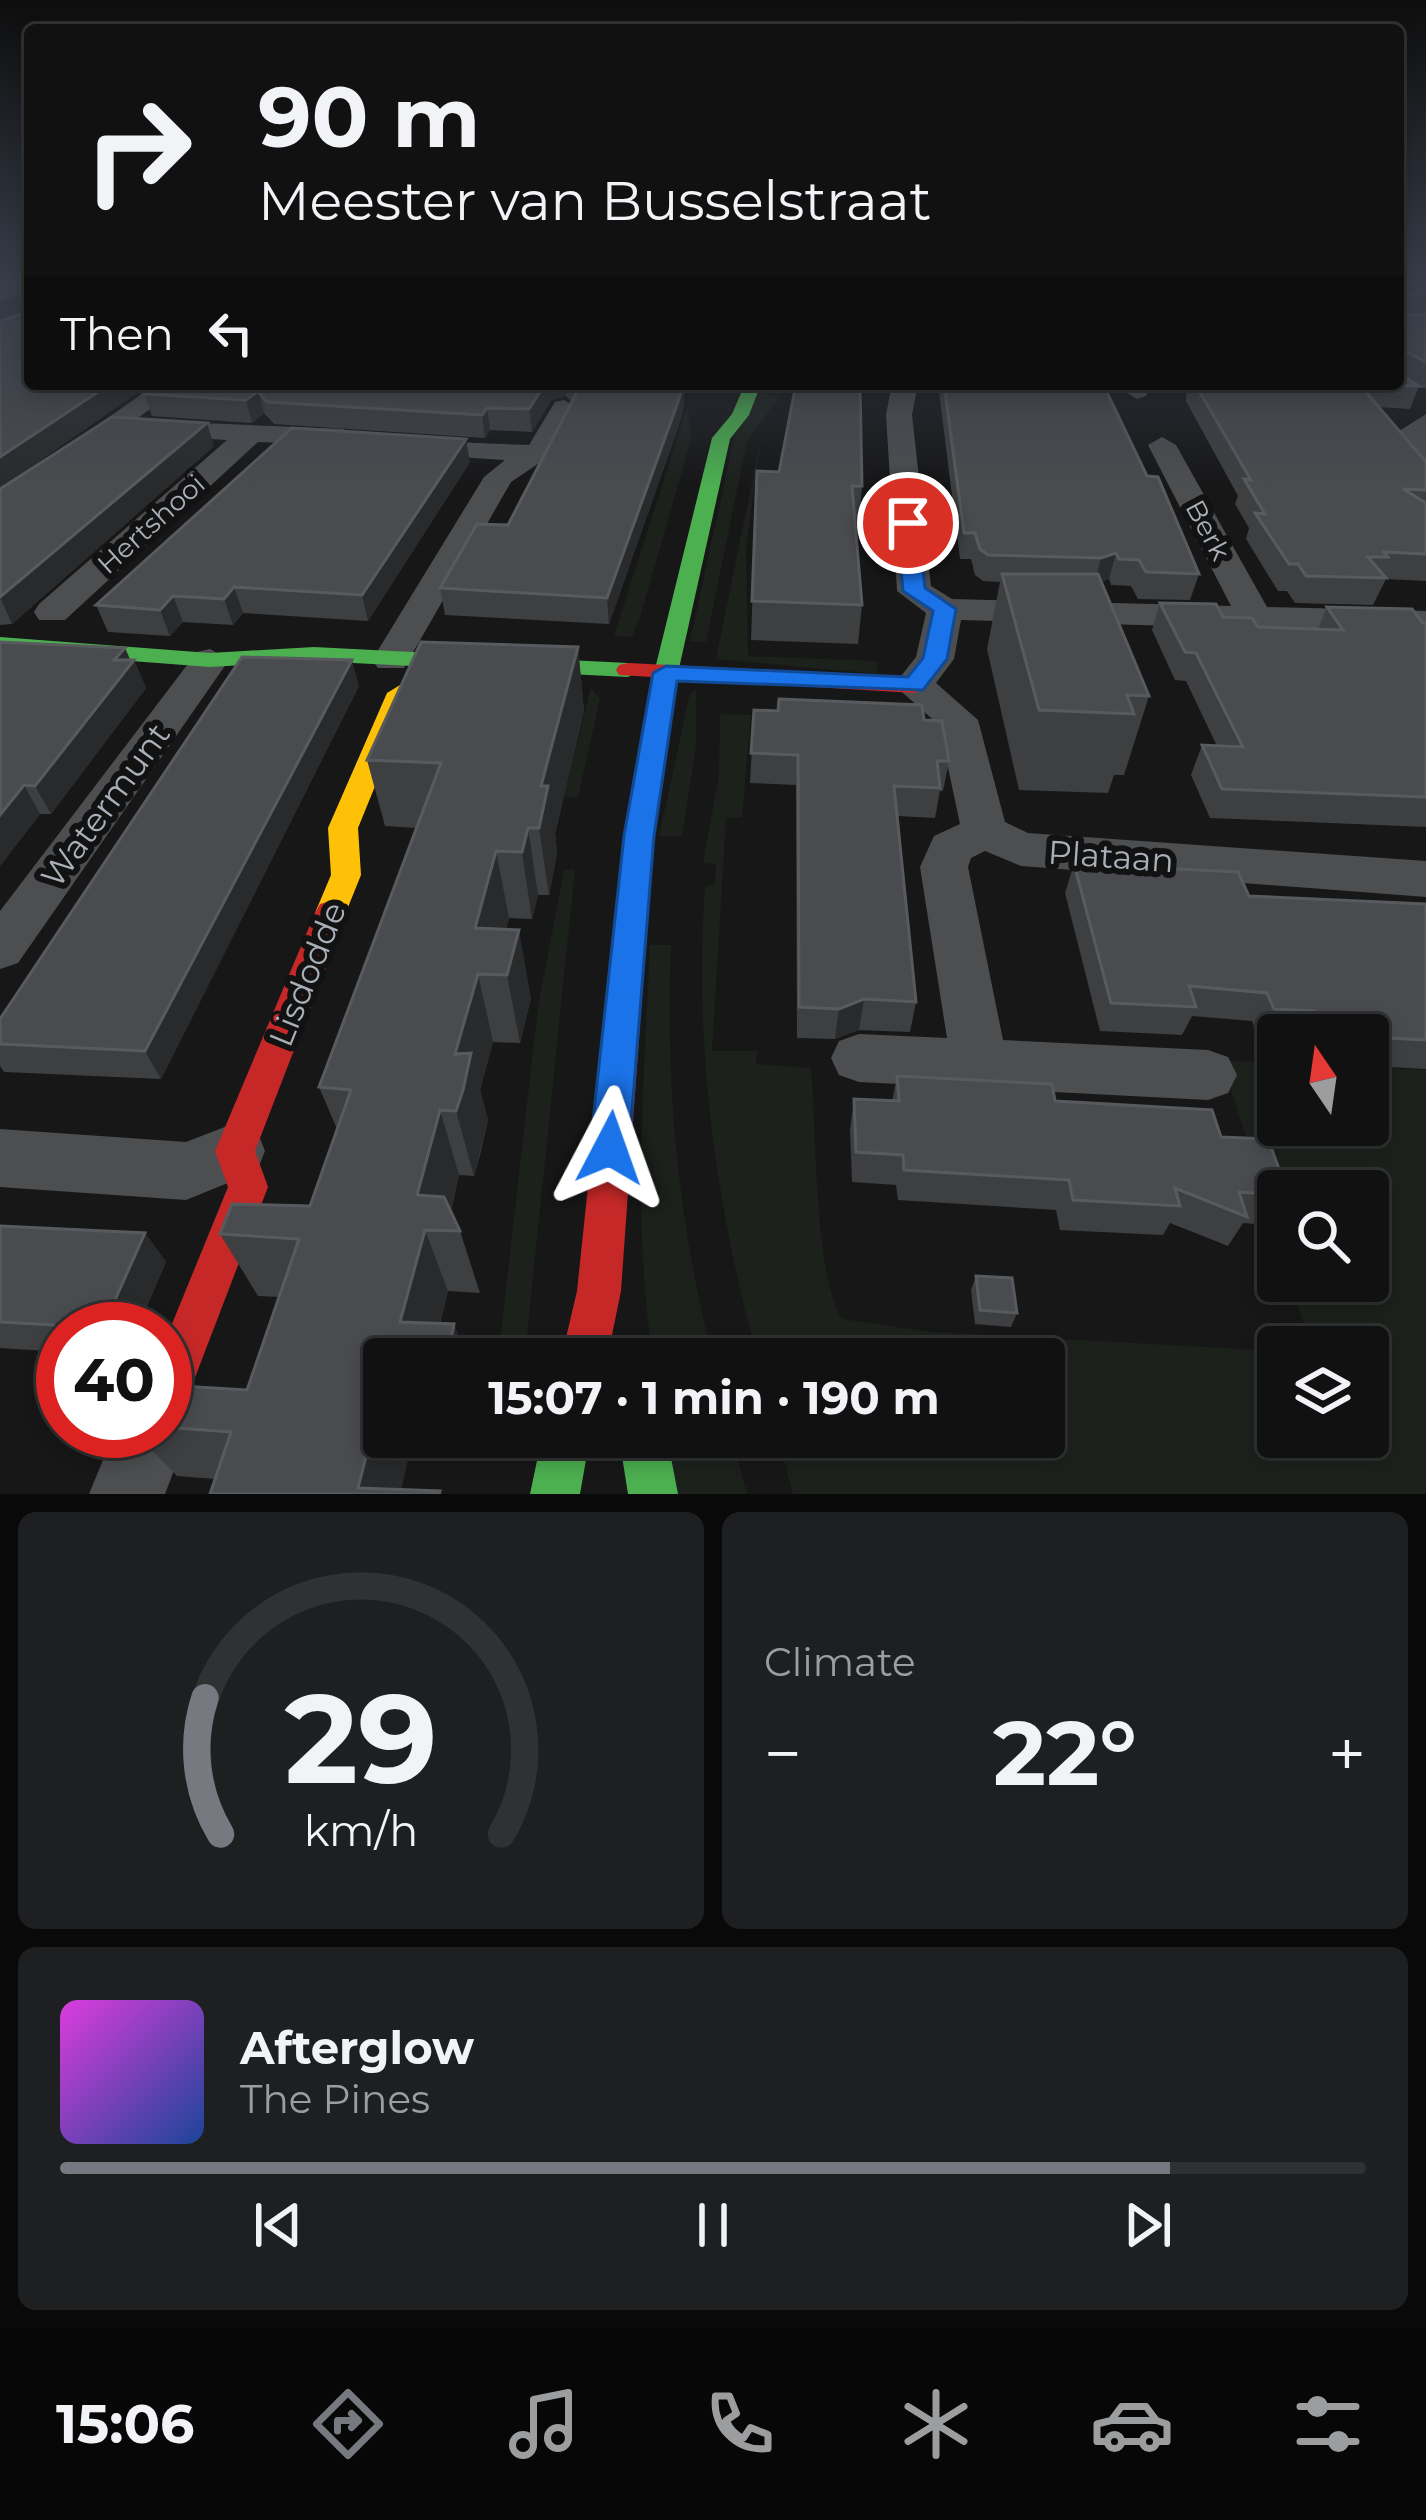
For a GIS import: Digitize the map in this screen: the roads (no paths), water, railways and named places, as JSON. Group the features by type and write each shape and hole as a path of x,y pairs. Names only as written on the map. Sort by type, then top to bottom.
{"street":[{"path":"0,508 163,390"},
{"path":"589,1338 599,1291 636,862 666,673 717,425 740,415 750,390"},
{"path":"903,390 899,415 914,591 945,609 935,659 914,685"},
{"path":"403,661 489,493 499,478 522,466 528,453 541,448 567,395"},
{"path":"1426,422 1408,434 1426,453"},
{"name":"Hertshooi","path":"110,426 375,439 528,453"},
{"name":"Hertshooi","path":"52,612 249,435"},
{"name":"Berk","path":"1162,446 1254,615"},
{"name":"Berk","path":"945,609 1426,622"},
{"path":"0,644 210,660 314,654 914,685 958,720 985,832 950,848 944,867 979,1064"},
{"name":"Watermunt","path":"0,950 210,660"},
{"name":"Lisdodde","path":"192,1329 248,1187 236,1151 346,875 343,828 403,661"},
{"name":"Plataan","path":"985,832 1021,849 1426,878"},
{"path":"859,1058 1208,1075"},
{"path":"0,1158 186,1171 236,1151"},
{"path":"599,1291 613,1336"},
{"path":"127,1494 141,1458"},
{"path":"555,1494 562,1458"},
{"path":"647,1458 653,1494"}]}
